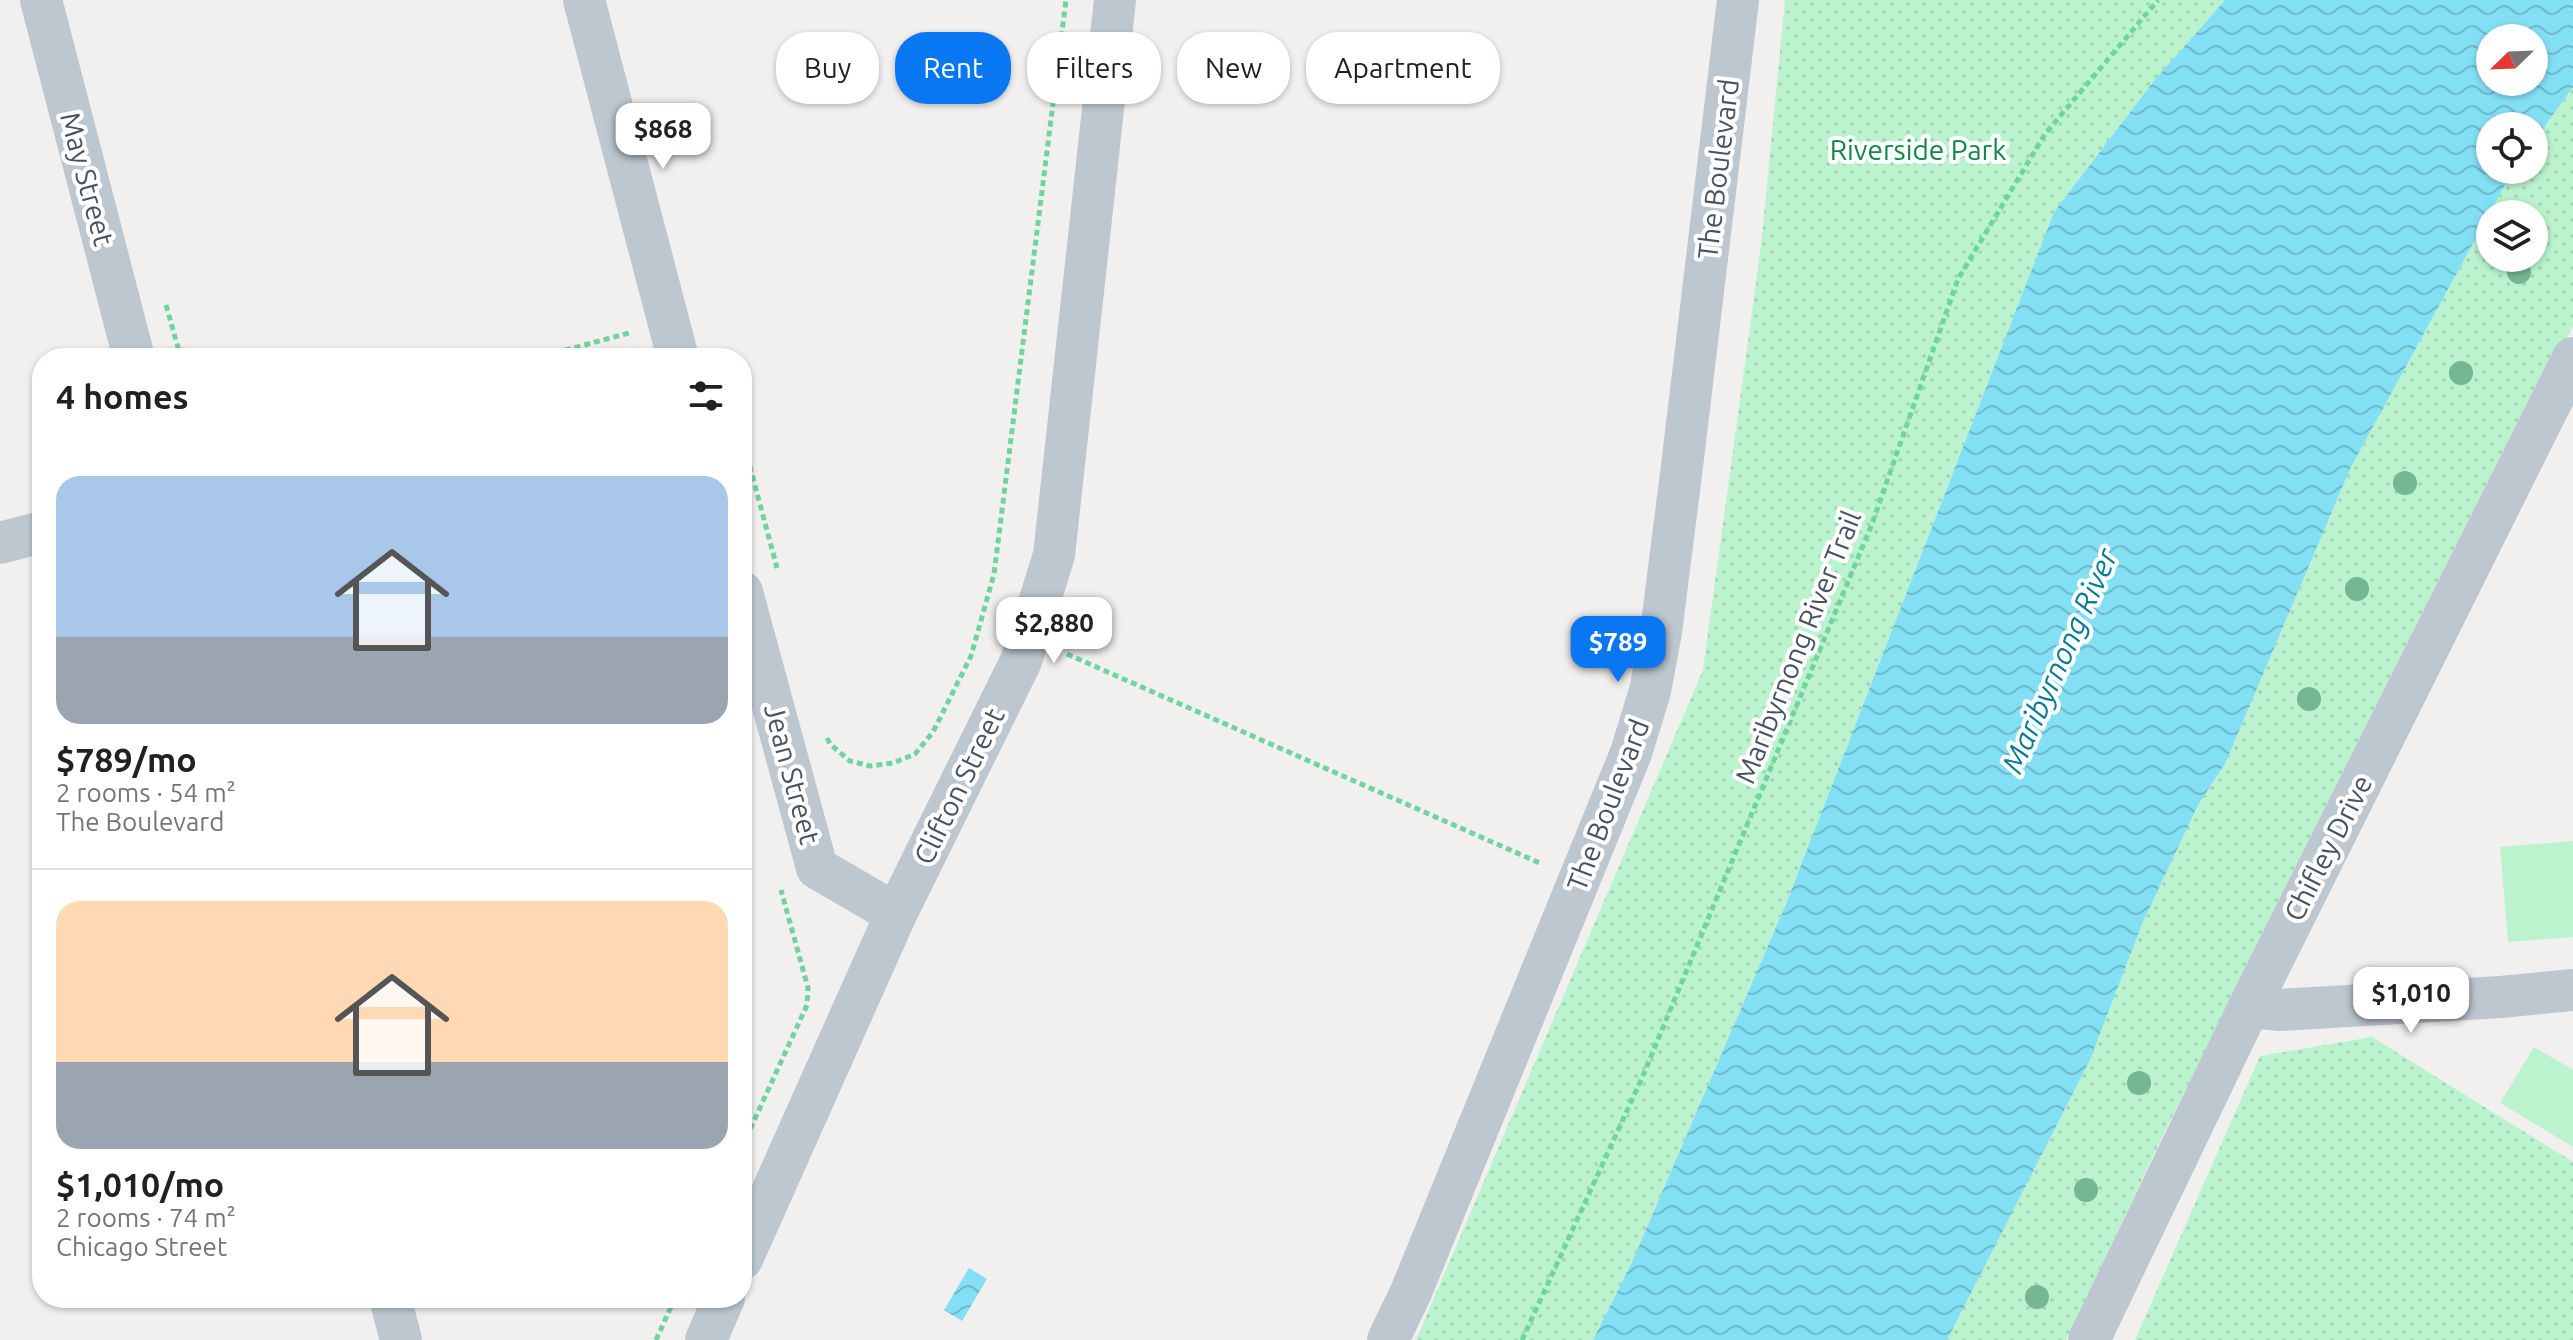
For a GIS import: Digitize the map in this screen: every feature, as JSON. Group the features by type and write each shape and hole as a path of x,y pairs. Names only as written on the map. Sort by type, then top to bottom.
{"street":[{"name":"May Street","path":"41,0 131,348"},
{"path":"584,0 675,348"},
{"name":"Clifton Street","path":"752,1237 896,914 1021,661 1054,555 1115,0"},
{"name":"The Boulevard","path":"1388,1340 1411,1292 1553,949 1631,753 1650,691 1661,632 1738,0"},
{"name":"Chifley Drive","path":"2089,1340 2249,1007 2573,358"},
{"path":"0,543 32,535"},
{"name":"Jean Street","path":"760,583 817,868 896,914"},
{"path":"2249,1007 2296,1009 2573,990"},
{"path":"393,1308 401,1340"},
{"path":"706,1340 720,1308"}],"path":[{"path":"825,733 830,744 850,761 870,766 893,763 915,754 933,732 971,656 994,574 1066,0"},
{"name":"Maribyrnong River Trail","path":"1522,1340 1642,1078 1872,524 1958,279 2045,134 2158,0"},
{"path":"573,348 629,333 625,318"},
{"path":"752,518 760,583"},
{"path":"1066,653 1542,864 1536,878"},
{"path":"752,1125 807,1005 808,988 779,882"},
{"path":"656,1340 670,1308"}],"green space":[{"name":"Riverside Park","path":"1785,0 2225,0 2153,82 2054,212 1786,904 1632,1262 1593,1340 1416,1340 1703,670 1761,246"},
{"path":"2573,87 2573,326 2165,1131 2066,1340 1947,1340 2090,1060 2142,924 2198,805 2225,764 2350,469 2476,238 2476,272 2548,272 2548,200 2497,200 2505,184 2548,184 2548,122"},
{"path":"2573,841 2573,937 2508,942 2500,847"},
{"path":"2372,1037 2573,1162 2573,1340 2135,1340 2260,1056"},
{"path":"2534,1047 2573,1070 2573,1147 2500,1103"}],"water":[{"name":"Maribyrnong River","path":"2225,0 2573,0 2573,87 2548,122 2548,112 2476,112 2476,184 2505,184 2497,200 2476,200 2476,238 2350,469 2225,764 2198,805 2142,924 2090,1060 1947,1340 1593,1340 1632,1262 1786,904 2054,212 2153,82"},
{"path":"969,1268 987,1279 962,1321 944,1310"}]}
